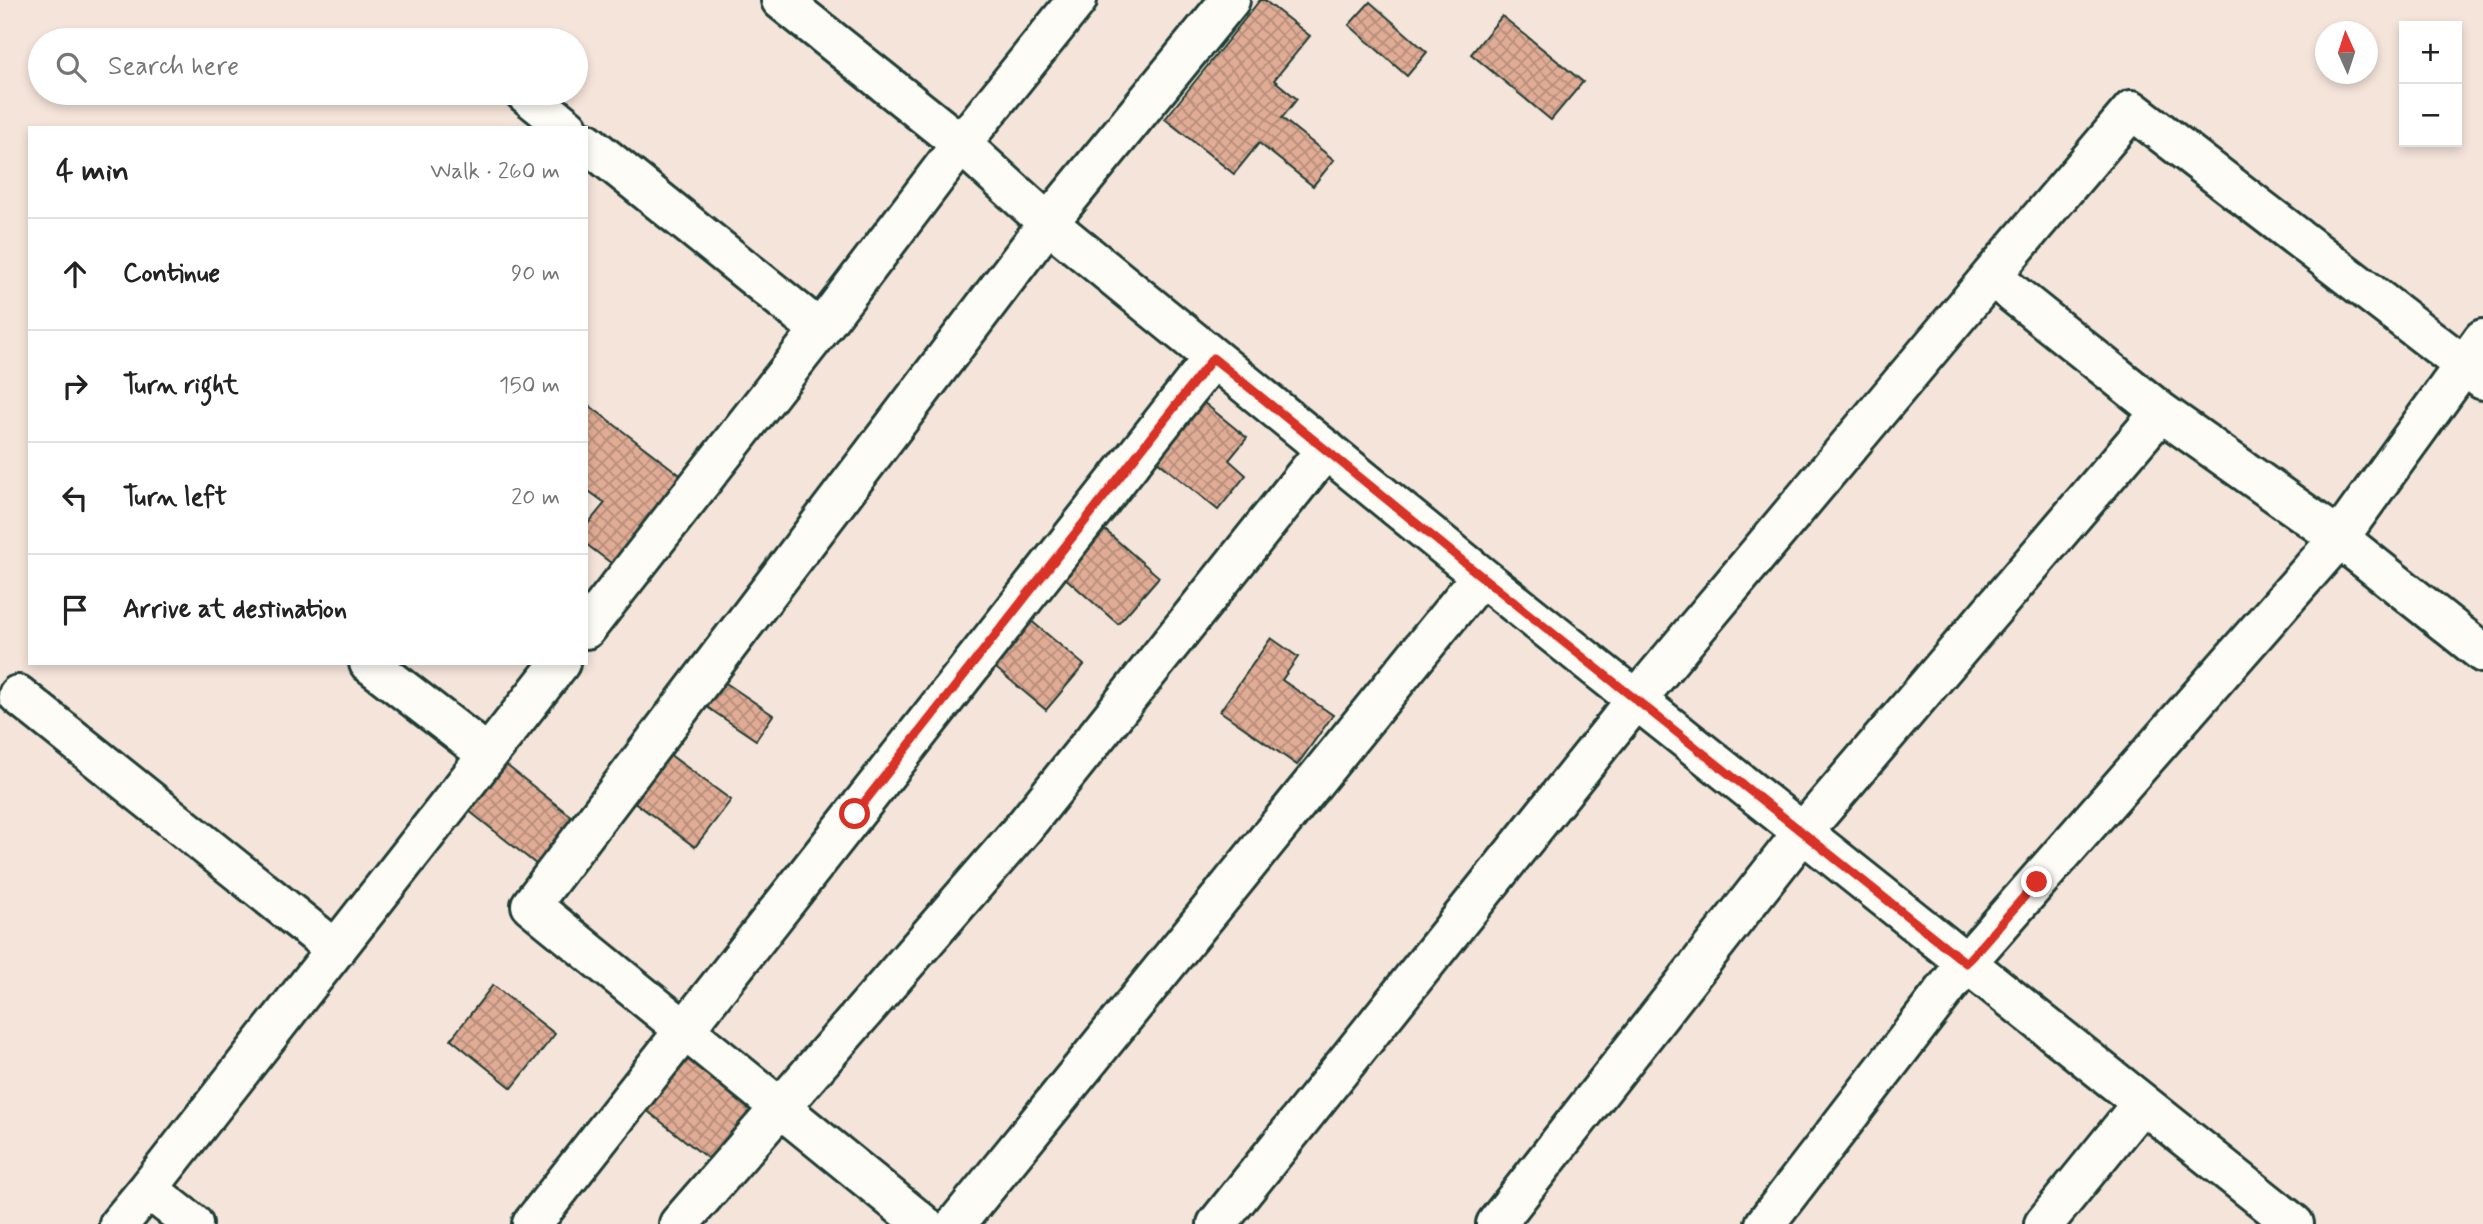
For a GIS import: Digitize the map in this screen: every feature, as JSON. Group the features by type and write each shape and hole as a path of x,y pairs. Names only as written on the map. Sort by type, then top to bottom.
{"street":[{"path":"780,0 961,144 1048,223 1481,576 2294,1224"},
{"path":"588,626 820,330 961,144 1077,0"},
{"path":"923,1224 531,905 1048,223 1230,0"},
{"path":"540,105 566,126"},
{"path":"1217,1224 1636,700 2132,110 2477,361 2339,538 1966,963 1765,1224"},
{"path":"588,144 820,330"},
{"path":"1991,276 2161,412 2339,538 2483,653"},
{"path":"532,1224 1213,358"},
{"path":"1496,1224 1803,832 2161,412"},
{"path":"679,1224 1024,827 1326,449"},
{"path":"956,1224 1481,576"},
{"path":"372,665 488,755"},
{"path":"119,1224 558,665"},
{"path":"18,695 335,949"},
{"path":"2044,1224 2142,1103"},
{"path":"148,1189 194,1224"}],"building":[{"path":"1260,0 1264,0 1310,36 1274,80 1297,99 1282,118 1334,160 1313,186 1259,143 1234,174 1165,119"},
{"path":"1370,2 1427,52 1407,76 1349,25"},
{"path":"1502,16 1583,82 1551,120 1471,54"},
{"path":"1203,402 1247,438 1229,460 1246,475 1218,510 1156,460"},
{"path":"588,405 688,481 619,569 588,546 588,524 605,503 588,490"},
{"path":"1105,530 1159,577 1118,624 1064,577"},
{"path":"1029,619 1084,665 1046,710 991,664"},
{"path":"1271,638 1298,657 1282,680 1333,715 1297,765 1220,711"},
{"path":"720,679 773,715 756,740 704,705"},
{"path":"669,754 731,800 695,847 633,801"},
{"path":"505,764 578,822 541,868 468,810"},
{"path":"493,985 555,1034 512,1088 451,1039"},
{"path":"693,1047 759,1100 711,1161 645,1109"}],"route":[{"path":"855,814 1213,358 1966,963 2037,882"}]}
